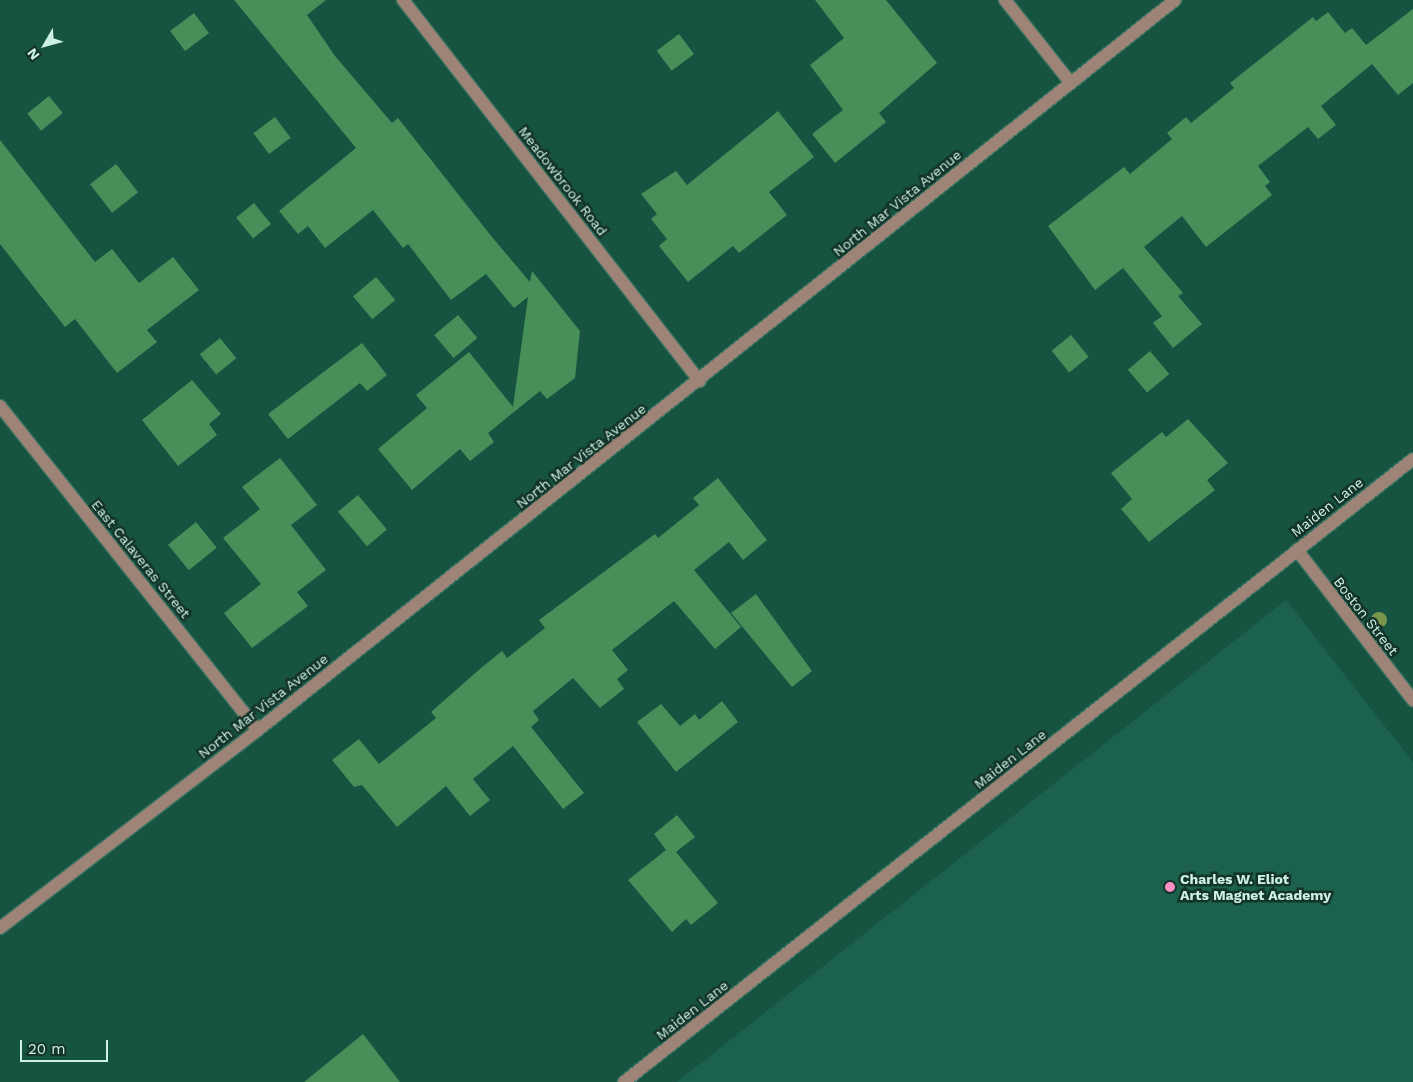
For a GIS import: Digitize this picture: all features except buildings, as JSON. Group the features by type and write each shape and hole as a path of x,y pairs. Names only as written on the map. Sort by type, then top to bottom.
{"street":[{"name":"Meadowbrook Road","path":"403,0 700,381"},
{"path":"1006,0 1070,82"},
{"name":"North Mar Vista Avenue","path":"0,928 258,730 700,381 1070,82 1175,0"},
{"name":"East Calaveras Street","path":"0,406 258,730"},
{"name":"Maiden Lane","path":"624,1082 1413,459"},
{"name":"Boston Street","path":"1297,550 1413,700"}],"shaded area":[{"name":"Charles W. Eliot Arts Magnet Academy","path":"1286,600 1413,762 1413,1082 677,1082"}],"place":[{"name":"Charles W. Eliot Arts Magnet Academy","path":"1170,887"}]}
